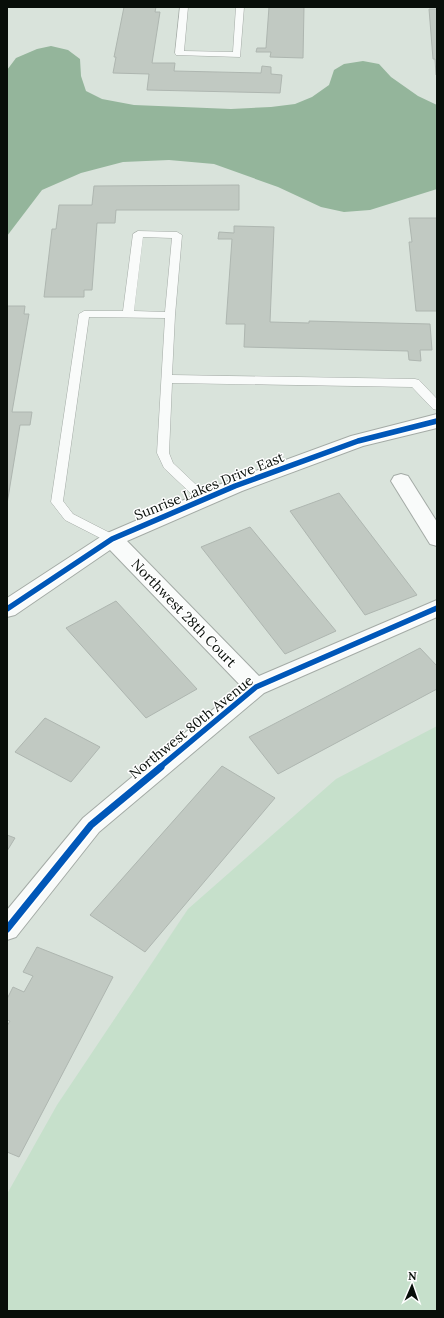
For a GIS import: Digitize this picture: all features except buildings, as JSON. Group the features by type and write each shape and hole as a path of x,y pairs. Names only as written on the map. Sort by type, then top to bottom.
{"street":[{"name":"Sunrise Lakes Drive East","path":"7,609 112,539 235,486 358,441 437,420"},
{"path":"401,481 437,539"},
{"name":"Northwest 28th Court","path":"112,539 256,687"},
{"name":"Northwest 80th Avenue","path":"7,929 91,825 256,687 437,608"}],"lane":[{"path":"184,7 179,53 237,54 240,7"},
{"path":"128,315 138,234 177,235 170,315 163,453 168,465 204,499"},
{"path":"112,539 69,517 57,502 84,314 170,315"},
{"path":"167,379 416,382 437,406"}],"shaded area":[{"path":"51,46 68,50 80,59 81,76 86,91 102,99 134,105 231,109 295,104 312,97 329,85 334,70 344,64 363,61 379,64 391,77 418,96 437,105 437,189 370,210 344,212 321,207 278,187 214,164 169,160 123,162 81,173 42,190 7,236 7,70 16,58 37,49"},
{"path":"437,726 437,1311 7,1311 7,1194 57,1105 188,909 336,779"}],"cycle path":[{"path":"7,609 112,539 235,486 358,441 437,421"},
{"path":"7,929 91,825 256,687 437,608"}]}
